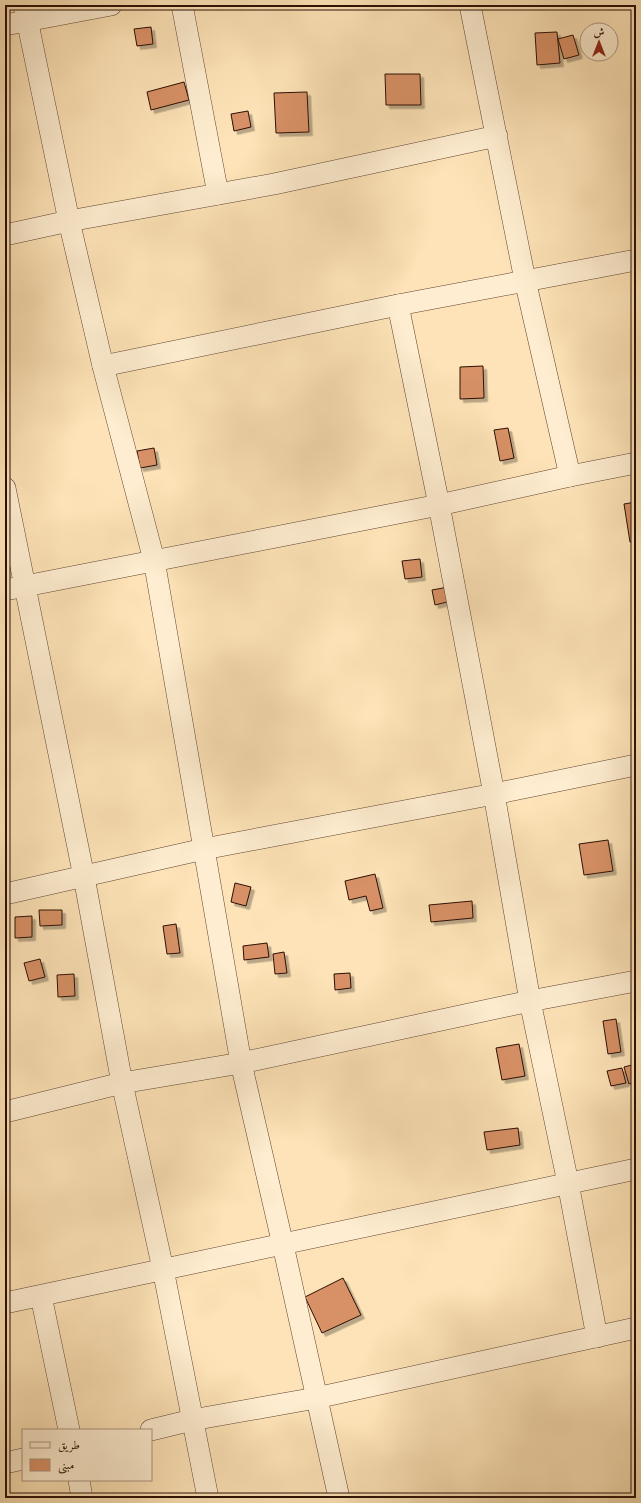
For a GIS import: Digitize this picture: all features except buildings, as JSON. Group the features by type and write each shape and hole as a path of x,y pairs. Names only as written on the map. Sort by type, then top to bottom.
{"street":[{"path":"5,25 26,13 110,5"},
{"path":"182,5 218,194"},
{"path":"470,5 498,136 525,280 570,476"},
{"path":"26,13 69,221 103,366 154,560 241,1063 284,1244 316,1398 339,1498"},
{"path":"5,235 69,221 274,184 498,136"},
{"path":"103,366 398,305 636,260"},
{"path":"398,305 439,505 494,794 530,1001 568,1184 597,1337"},
{"path":"15,588 439,505 636,463"},
{"path":"5,488 15,588 84,877 122,1083 163,1269 208,1498"},
{"path":"5,894 204,849 494,794 636,765"},
{"path":"5,1112 122,1083 241,1063 530,1001 636,981"},
{"path":"5,1303 636,1169"},
{"path":"41,1296 69,1429"},
{"path":"152,1430 192,1420 316,1398 636,1328"},
{"path":"5,1463 22,1459"},
{"path":"79,1481 82,1498"}]}
